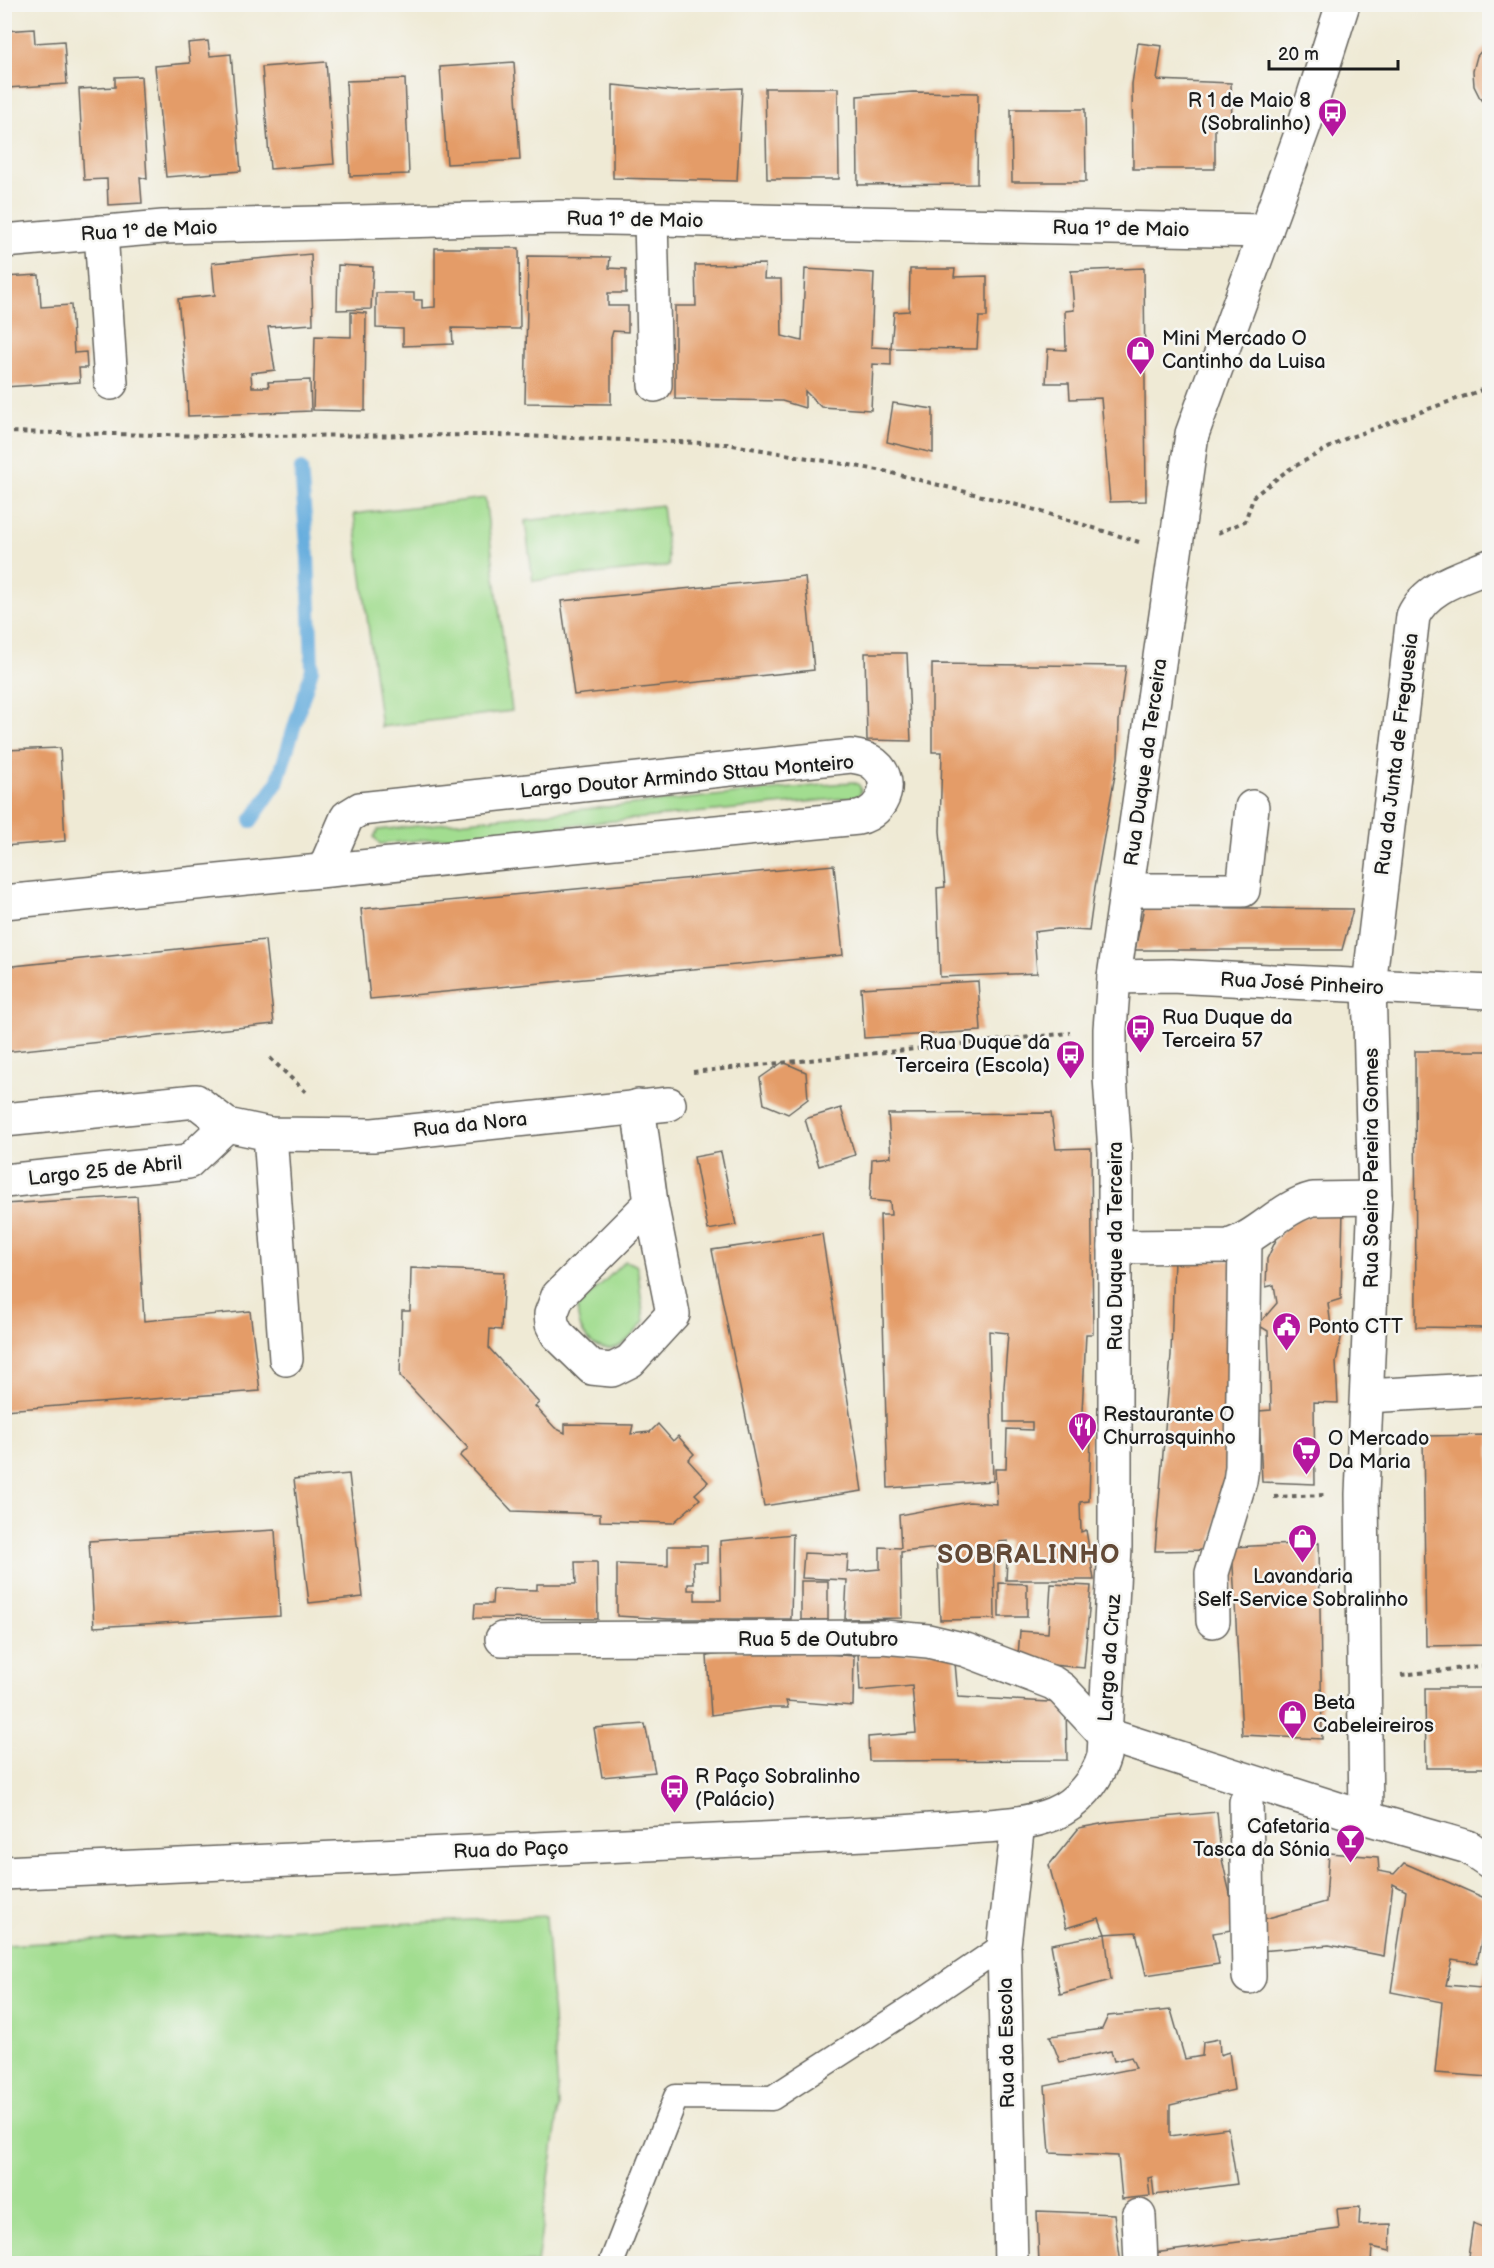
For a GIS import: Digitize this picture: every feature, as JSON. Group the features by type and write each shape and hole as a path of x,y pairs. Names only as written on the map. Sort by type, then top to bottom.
{"street":[{"name":"Rua Duque da Terceira","path":"1116,1547 1116,1152 1110,1077 1110,1029 1114,977 1192,434 1305,123 1342,4"},
{"name":"Rua 1º de Maio","path":"4,241 164,227 559,217 1266,231"},
{"path":"651,219 655,385"},
{"path":"101,232 111,383"},
{"name":"Rua da Junta de Freguesia","path":"1369,986 1413,616 1424,597 1433,590 1490,566"},
{"name":"Largo Doutor Armindo Sttau Monteiro","path":"4,902 858,818 870,813 880,805 885,792 885,783 882,774 871,762 851,756 360,809 347,817 324,870"},
{"path":"1127,890 1243,890 1252,807"},
{"name":"Rua José Pinheiro","path":"1114,977 1171,976 1490,992"},
{"name":"Rua Soeiro Pereira Gomes","path":"1366,1818 1362,1494 1375,1198 1369,986"},
{"path":"4,1120 196,1101 227,1125 270,1134 286,1359"},
{"name":"Rua da Nora","path":"270,1134 373,1135 654,1105 651,1203"},
{"name":"Largo 25 de Abril","path":"4,1181 188,1162 227,1125"},
{"path":"1115,1247 1228,1246 1245,1239 1282,1213 1304,1201 1375,1198"},
{"path":"651,1203 674,1314 630,1361 612,1370 592,1368 558,1334 552,1323 553,1304 558,1296 651,1203"},
{"path":"1213,1621 1212,1573 1242,1467 1245,1239"},
{"path":"1367,1396 1490,1389"},
{"name":"Largo da Cruz","path":"1018,1823 1052,1814 1066,1807 1079,1796 1100,1767 1104,1756 1116,1547"},
{"name":"Rua 5 de Outubro","path":"502,1639 883,1637 928,1641 966,1650 1053,1683 1062,1689 1104,1734"},
{"path":"1104,1734 1366,1818 1468,1847 1486,1856"},
{"path":"1246,1802 1249,1977"},
{"name":"Rua do Paço","path":"4,1873 886,1834 1018,1823"},
{"name":"Rua da Escola","path":"1011,2264 1004,1944 1018,1823"},
{"path":"1139,2216 1141,2264"}],"lane":[{"path":"611,2264 676,2097 772,2098 920,2003 1004,1944"}],"path":[{"path":"4,432 216,436 498,435 726,444 884,471 1029,507 1175,553 1245,521 1254,496 1288,470 1335,444 1490,387"},
{"path":"1235,1498 1362,1494"},
{"path":"1365,1679 1490,1665"}],"green space":[{"path":"485,498 512,711 381,727 354,514"},
{"path":"662,505 669,566 533,581 525,521"},
{"path":"853,782 861,788 857,797 380,844 374,837 378,830"},
{"path":"625,1261 636,1265 638,1271 644,1322 621,1345 600,1347 593,1344 582,1331 579,1324 578,1307"},
{"path":"546,1916 559,2107 537,2263 5,2263 5,1945"}],"building":[{"path":"34,29 35,43 64,41 67,84 7,88 4,31"},
{"path":"208,41 210,56 231,54 241,171 166,177 155,66 190,63 188,43"},
{"path":"1490,41 1490,107 1481,100 1474,86 1473,71 1477,56"},
{"path":"1138,43 1162,46 1157,80 1231,83 1232,125 1215,125 1215,169 1133,169 1132,84"},
{"path":"326,62 334,164 270,169 262,67"},
{"path":"514,62 520,160 447,164 440,67"},
{"path":"141,76 147,179 140,177 142,203 108,205 107,179 84,180 79,89 115,87 115,77"},
{"path":"405,79 409,174 350,176 346,81"},
{"path":"613,85 674,91 742,88 737,181 613,178"},
{"path":"765,88 838,88 839,179 767,179"},
{"path":"913,92 978,93 977,184 858,185 857,96"},
{"path":"1011,109 1085,109 1086,182 1012,182"},
{"path":"435,248 519,248 520,329 452,328 453,344 403,346 403,329 376,328 376,293 414,293 414,300 422,300 422,308 435,307"},
{"path":"311,254 313,324 268,327 275,370 251,373 252,387 269,387 268,382 310,380 311,411 188,416 178,299 215,295 212,263"},
{"path":"528,256 610,257 609,268 626,269 626,293 608,293 608,306 628,306 628,332 613,331 611,338 611,404 525,403"},
{"path":"765,264 764,279 781,279 782,336 802,341 805,269 874,273 871,347 891,348 891,365 873,364 871,410 821,407 805,391 805,408 782,401 675,399 675,306 696,306 695,265"},
{"path":"338,265 373,267 371,309 337,310"},
{"path":"1144,268 1146,501 1110,502 1101,398 1070,399 1069,383 1046,383 1048,349 1066,350 1065,311 1074,310 1071,271"},
{"path":"910,269 955,269 954,277 987,276 987,317 979,317 977,349 891,348 894,312 909,311"},
{"path":"39,275 41,307 71,305 74,353 86,352 87,368 79,368 80,382 4,387 4,277"},
{"path":"351,312 366,313 365,411 313,410 315,336 351,337"},
{"path":"893,403 933,409 933,453 887,442"},
{"path":"805,577 814,670 574,695 561,601"},
{"path":"865,653 907,653 911,741 867,740"},
{"path":"932,664 1126,666 1119,721 1118,758 1089,931 1058,929 1034,932 1037,973 940,977 937,888 945,887 940,831 942,752 932,752"},
{"path":"60,748 65,841 4,846 4,750"},
{"path":"834,865 843,955 370,999 361,909"},
{"path":"1144,907 1353,909 1342,950 1135,950"},
{"path":"265,940 274,1024 4,1052 4,967"},
{"path":"978,981 981,1031 864,1038 861,988"},
{"path":"1415,1051 1489,1051 1490,1328 1416,1327"},
{"path":"783,1062 806,1072 808,1099 788,1114 764,1104 760,1078"},
{"path":"841,1108 855,1155 819,1166 805,1119"},
{"path":"1051,1113 1056,1149 1091,1148 1093,1334 1086,1334 1081,1432 1091,1434 1089,1501 1080,1502 1081,1532 1086,1530 1094,1580 1006,1580 1008,1541 999,1542 994,1549 995,1619 940,1620 937,1548 901,1552 902,1618 845,1619 847,1580 802,1578 804,1553 848,1555 847,1572 880,1569 880,1547 901,1548 899,1515 969,1502 997,1504 995,1469 1006,1469 1007,1429 1032,1430 1032,1422 1004,1422 1008,1333 989,1331 993,1481 888,1488 880,1215 891,1215 890,1202 870,1200 872,1159 891,1157 888,1114"},
{"path":"721,1152 736,1225 708,1230 694,1157"},
{"path":"137,1196 144,1321 250,1311 260,1391 4,1410 4,1204"},
{"path":"1343,1208 1341,1299 1328,1303 1331,1326 1343,1329 1336,1362 1338,1403 1314,1402 1315,1484 1262,1482 1259,1411 1271,1410 1268,1331 1258,1325 1277,1303 1274,1285 1266,1287 1267,1259 1277,1238 1295,1219"},
{"path":"822,1234 862,1491 764,1506 712,1250"},
{"path":"1174,1258 1232,1261 1230,1450 1211,1550 1155,1551 1171,1355"},
{"path":"411,1268 504,1272 501,1330 490,1329 489,1348 539,1403 535,1406 555,1428 565,1433 565,1424 633,1425 631,1434 650,1432 658,1424 673,1441 678,1436 694,1454 688,1460 708,1482 695,1494 700,1499 673,1523 600,1521 600,1514 512,1511 460,1456 468,1448 400,1376 402,1311 410,1311"},
{"path":"1490,1435 1490,1645 1426,1646 1423,1436"},
{"path":"349,1474 363,1597 309,1603 294,1479"},
{"path":"275,1530 280,1616 94,1627 89,1541"},
{"path":"793,1534 791,1619 668,1619 617,1616 617,1564 668,1566 668,1546 707,1546 707,1562 693,1562 694,1584 688,1584 688,1590 695,1590 695,1600 721,1600 720,1541"},
{"path":"1319,1543 1322,1739 1242,1735 1232,1547"},
{"path":"575,1562 597,1562 598,1619 474,1618 475,1604 492,1604 493,1589 537,1590 537,1584 576,1584"},
{"path":"801,1581 828,1581 828,1620 801,1620"},
{"path":"999,1583 1027,1584 1027,1617 999,1617"},
{"path":"1051,1584 1091,1586 1084,1668 1042,1664 1018,1656 1020,1631 1048,1633"},
{"path":"758,1649 854,1656 853,1706 786,1701 788,1708 765,1708 711,1715 707,1656"},
{"path":"954,1651 958,1697 1066,1703 1067,1760 869,1761 868,1737 916,1733 912,1686 860,1691 858,1653"},
{"path":"1425,1688 1490,1688 1490,1768 1426,1768"},
{"path":"645,1724 655,1772 602,1777 594,1728"},
{"path":"1217,1812 1221,1855 1238,1929 1213,1933 1219,1964 1146,1975 1136,1932 1105,1934 1099,1918 1066,1928 1049,1865 1079,1828 1111,1822"},
{"path":"1329,1853 1378,1857 1379,1871 1394,1874 1404,1863 1487,1899 1490,1921 1485,1922 1477,1963 1452,1959 1446,1985 1481,1988 1490,1947 1490,2077 1435,2073 1442,2002 1391,1992 1406,1891 1393,1884 1384,1956 1329,1945 1260,1951 1257,1921 1326,1902"},
{"path":"1105,1934 1111,1980 1060,1994 1051,1944"},
{"path":"1171,2010 1185,2059 1202,2056 1203,2042 1219,2039 1220,2055 1229,2052 1234,2090 1170,2105 1170,2136 1228,2128 1237,2184 1154,2195 1152,2177 1148,2178 1150,2196 1122,2199 1118,2156 1050,2153 1045,2086 1136,2068 1131,2057 1114,2061 1111,2051 1060,2062 1050,2036 1102,2029 1108,2016"},
{"path":"1360,2207 1359,2225 1391,2224 1390,2251 1372,2247 1371,2264 1154,2264 1154,2253 1339,2229 1337,2209"},
{"path":"1037,2211 1114,2214 1121,2264 1039,2264"},
{"path":"1473,2223 1490,2230 1490,2264 1467,2264"}],"waterway":[{"path":"251,821 277,783 312,669 308,557 301,469"}],"place":[{"name":"R 1 de Maio 8 (Sobralinho)","path":"1332,138"},
{"name":"Mini Mercado O Cantinho da Luisa","path":"1141,376"},
{"name":"Rua Duque da Terceira 57","path":"1141,1054"},
{"name":"Rua Duque da Terceira (Escola)","path":"1071,1080"},
{"name":"Ponto CTT","path":"1287,1352"},
{"name":"Restaurante O Churrasquinho","path":"1082,1452"},
{"name":"O Mercado Da Maria","path":"1307,1476"},
{"name":"Lavandaria Self-Service Sobralinho","path":"1303,1564"},
{"name":"Beta Cabeleireiros","path":"1292,1740"},
{"name":"R Paço Sobralinho (Palácio)","path":"674,1814"},
{"name":"Cafetaria Tasca da Sónia","path":"1351,1864"}],"district":[{"name":"SOBRALINHO","path":"1029,1554"}]}
